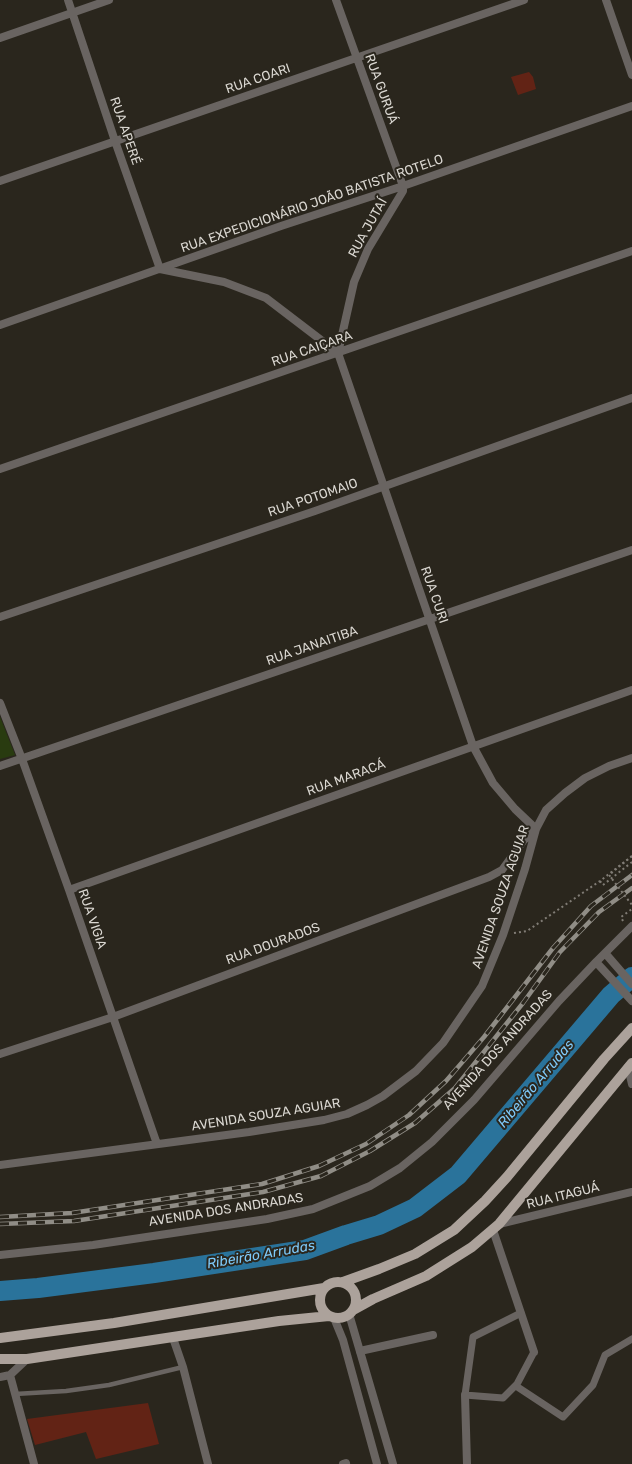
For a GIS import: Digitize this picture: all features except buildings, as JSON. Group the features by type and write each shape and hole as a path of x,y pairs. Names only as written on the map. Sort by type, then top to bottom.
{"main road":[{"path":"342,1282 415,1254 454,1230 485,1201 507,1177 604,1059 632,1028"},
{"path":"0,1359 27,1359 272,1322 345,1317 373,1298 426,1276 496,1231 630,1065"},
{"path":"332,1317 325,1313 320,1305 320,1296 324,1288 332,1282 342,1282 348,1284 355,1293 357,1299 351,1312"},
{"path":"0,1338 114,1323 324,1288"}],"street":[{"name":"RUA APERÉ","path":"68,0 160,269"},
{"path":"0,38 109,0"},
{"name":"RUA GURUÁ","path":"336,0 403,186"},
{"name":"RUA COARI","path":"0,181 524,0"},
{"path":"606,0 632,75"},
{"name":"RUA EXPEDICIONÁRIO JOÃO BATISTA ROTELO","path":"0,325 281,226 403,186 632,106"},
{"name":"RUA JUTAÍ","path":"338,353 354,282 368,249 403,191 403,186"},
{"name":"RUA CAIÇARA","path":"0,469 632,251"},
{"path":"160,269 224,282 266,298 338,353"},
{"name":"RUA CURI","path":"338,353 473,746 493,783 515,809 536,829"},
{"name":"RUA POTOMAIO","path":"0,617 308,514 632,398"},
{"name":"RUA JANAITIBA","path":"0,766 632,550"},
{"name":"RUA MARACÁ","path":"69,890 632,690"},
{"name":"RUA VIGIA","path":"0,703 22,759 69,890 157,1144"},
{"name":"AVENIDA SOUZA AGUIAR","path":"0,1165 248,1132 324,1120 347,1114 383,1096 416,1071 443,1043 482,986 503,935 525,869 536,829 546,810 585,778 608,766 632,758"},
{"name":"RUA DOURADOS","path":"0,1054 113,1017 489,877 502,870 524,840 536,829"},
{"name":"AVENIDA DOS ANDRADAS","path":"0,1255 93,1245 267,1218 313,1209 370,1186 400,1168 438,1136 474,1100 558,1001 605,953 631,922"},
{"path":"605,953 632,984"},
{"path":"596,962 632,1001"},
{"path":"630,1065 632,1084"},
{"name":"RUA ITAGUÁ","path":"496,1231 632,1192"},
{"path":"464,1395 504,1398 517,1384 534,1352 496,1231"},
{"path":"351,1312 360,1351 393,1464"},
{"path":"467,1464 464,1395 473,1336 521,1313"},
{"path":"332,1317 343,1340 377,1464"},
{"path":"360,1351 433,1335"},
{"path":"173,1338 183,1367 208,1464"},
{"path":"517,1384 516,1386 563,1417 593,1386 605,1355 632,1339"},
{"path":"0,1377 10,1375 27,1359"},
{"path":"10,1375 34,1464"}],"lane":[{"path":"15,1394 66,1391 109,1386 183,1367"}],"path":[{"path":"503,935 527,931 600,881 632,856"},
{"path":"632,856 609,875 632,905"},
{"path":"600,881 603,885 632,862"},
{"path":"631,922 626,914 632,910"}],"green space":[{"path":"0,717 15,755 0,759"}],"waterway":[{"name":"Ribeirão Arrudas","path":"0,1291 38,1288 154,1273 305,1250 379,1225 415,1208 458,1175 611,995 632,977"}],"railway":[{"path":"0,1217 72,1213 262,1184 319,1166 366,1144 409,1115 446,1081 484,1037 553,948 591,906 632,875"},
{"path":"0,1224 74,1221 263,1192 321,1176 370,1151 415,1123 455,1088 523,1003 560,952 599,912 632,888"}]}
